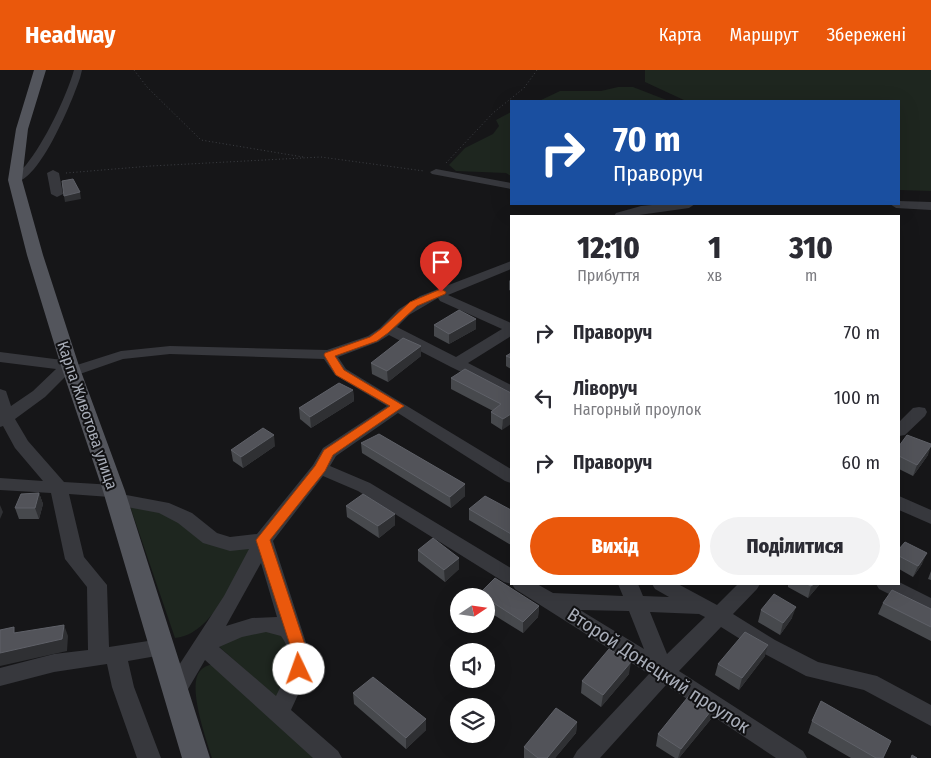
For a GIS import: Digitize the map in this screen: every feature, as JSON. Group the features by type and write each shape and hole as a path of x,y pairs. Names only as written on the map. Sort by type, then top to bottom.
{"main road":[{"name":"Карпа Животова улица","path":"40,70 22,129 15,180 35,255 71,369 115,496 196,758"}],"street":[{"path":"15,180 30,169 37,157 67,100 78,70"},
{"path":"436,172 510,186"},
{"path":"53,173 57,194"},
{"path":"900,204 931,206"},
{"path":"624,215 641,210 681,205"},
{"path":"3,420 39,394 60,373 121,355 170,350 329,355 373,339 404,312 425,299 488,273 510,266"},
{"path":"445,298 510,329"},
{"path":"387,328 510,391"},
{"path":"456,364 510,330"},
{"path":"329,355 340,372 510,476"},
{"path":"0,357 71,369"},
{"path":"0,394 3,420 20,444 59,488 75,558 97,585 107,656 122,688 148,758"},
{"path":"176,689 231,600 263,540 320,468 329,452 398,406"},
{"path":"900,430 919,412"},
{"path":"320,468 364,487 510,576"},
{"path":"0,484 59,488 115,496 164,507 186,518 210,538 216,540 230,544 263,540"},
{"path":"900,502 931,518"},
{"path":"263,540 300,651 299,669 279,712"},
{"name":"Второй Донецкий проулок","path":"524,585 664,672 796,758"},
{"path":"600,603 615,593 620,585"},
{"path":"628,585 664,672"},
{"path":"664,585 710,610 768,646 814,670 869,682 931,716"},
{"path":"585,758 664,672 710,610 748,585"},
{"path":"888,585 931,607"},
{"path":"551,601 636,604 710,610"},
{"path":"202,645 232,631 259,624 280,626 293,634"},
{"path":"202,645 246,681 330,758"},
{"path":"0,677 54,663 161,648"}],"path":[{"path":"134,70 147,87 201,140 308,158"},
{"path":"53,173 321,157 386,167 436,172 493,113 524,88 537,70"}],"shaded area":[{"path":"645,70 931,70 931,191 900,190 900,100 684,100 645,82"},
{"path":"618,87 633,87 666,100 541,100 560,91 601,91"},
{"path":"510,113 510,175 506,173 456,171 449,165 465,148 493,134 499,126 496,120"},
{"path":"130,506 148,508 250,548 221,603 200,627 188,634 175,638"},
{"path":"245,631 280,632 295,661 279,700 216,644"},
{"path":"218,663 321,758 212,758 199,713 196,688 200,671 206,666"}],"building":[{"path":"73,179 80,192 64,196 62,181"},
{"path":"459,310 476,319 449,334 434,325"},
{"path":"403,338 421,346 387,371 371,363"},
{"path":"465,369 510,392 510,415 503,419 491,412 501,404 451,378"},
{"path":"339,383 353,390 310,417 299,408"},
{"path":"263,428 274,435 241,457 231,450"},
{"path":"379,434 465,484 450,497 361,443"},
{"path":"907,435 931,444 931,446 917,465 900,456 900,445"},
{"path":"39,493 35,508 15,508 21,494"},
{"path":"363,494 395,514 378,526 346,506"},
{"path":"485,496 510,509 510,533 469,509"},
{"path":"433,538 459,558 444,570 418,550"},
{"path":"905,542 927,553 918,566 900,557 900,548"},
{"path":"495,578 539,606 523,622 495,604 495,588 485,588"},
{"path":"892,590 931,609 931,627 883,603"},
{"path":"774,594 796,607 783,623 761,610"},
{"path":"64,625 62,639 0,653 0,630 14,627 14,633"},
{"path":"745,632 768,645 742,678 718,664"},
{"path":"609,649 631,662 603,695 582,681"},
{"path":"373,677 426,719 406,738 353,693"},
{"path":"692,692 714,707 681,749 658,734"},
{"path":"821,701 891,741 883,758 876,758 812,721"},
{"path":"556,708 577,722 547,758 538,758 524,747"}],"route":[{"path":"299,669 300,651 263,540 320,468 329,452 398,406 340,372 329,355 373,339 385,331 414,304 441,292"}]}
